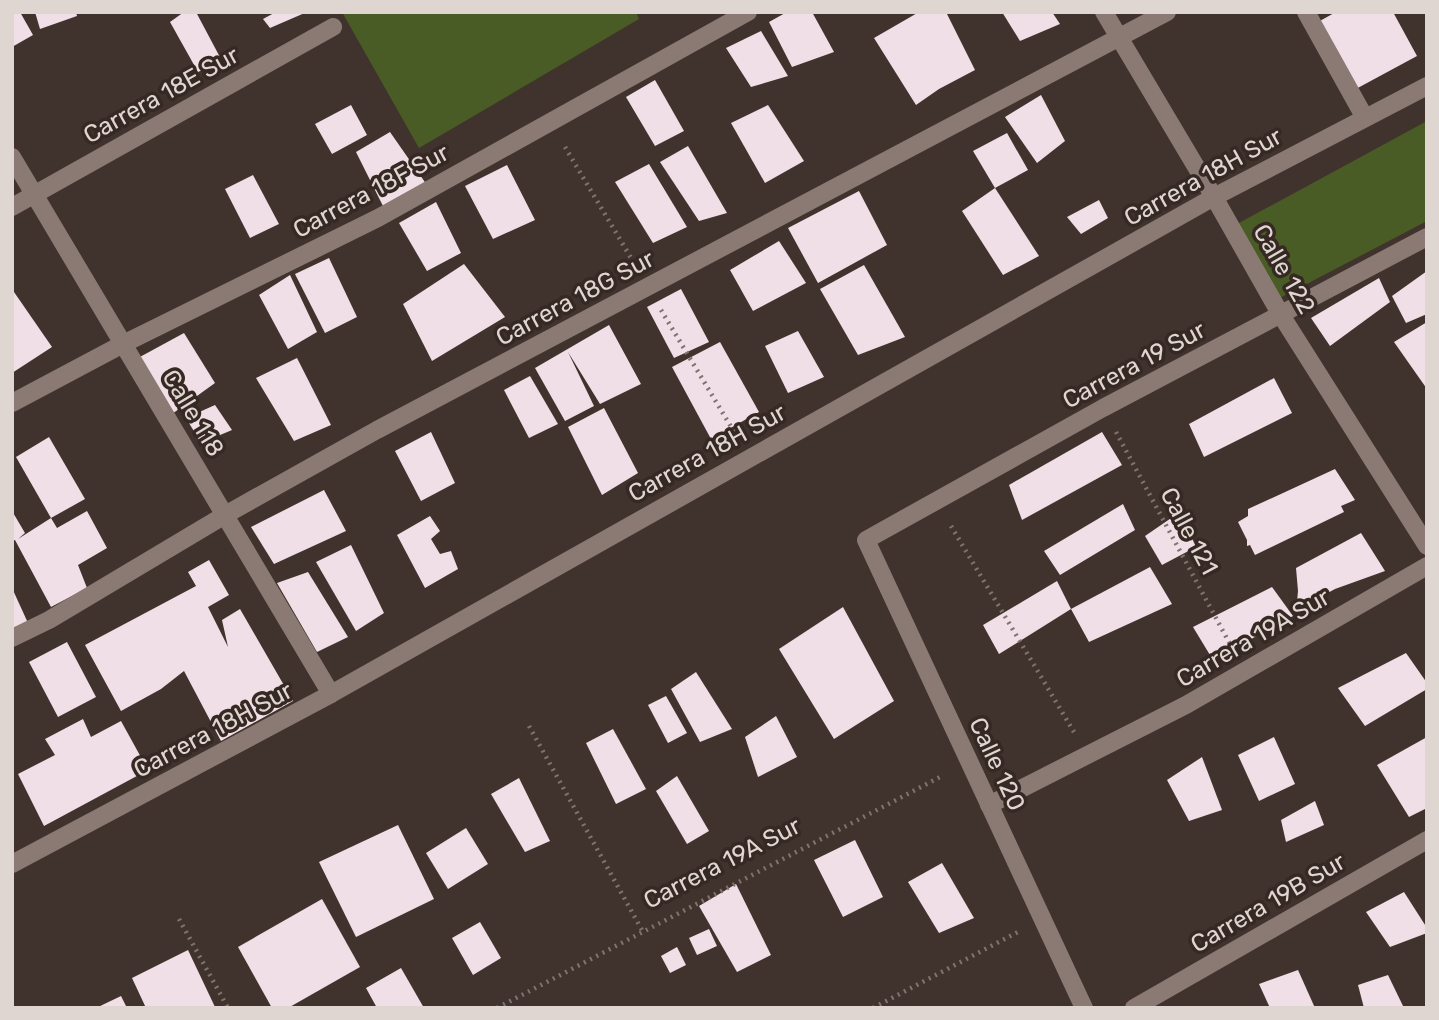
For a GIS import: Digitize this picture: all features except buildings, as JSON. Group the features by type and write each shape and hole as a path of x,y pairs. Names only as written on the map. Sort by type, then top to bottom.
{"street":[{"name":"Carrera 18F Sur","path":"12,403 123,344 378,218 748,12"},
{"name":"Calle 122","path":"1104,12 1281,315 1427,546"},
{"name":"Carrera 18G Sur","path":"12,638 49,620 225,515 377,429 1167,12"},
{"path":"1306,12 1365,118"},
{"name":"Carrera 18E Sur","path":"12,207 333,27"},
{"name":"Carrera 18H Sur","path":"12,864 331,694 1214,197 1427,86"},
{"name":"Calle 118","path":"12,158 331,694"},
{"name":"Carrera 19 Sur","path":"866,540 1103,408 1427,237"},
{"name":"Calle 120","path":"866,540 1084,1008"},
{"name":"Carrera 19A Sur","path":"989,805 1186,705 1427,566"},
{"name":"Carrera 19B Sur","path":"1134,1008 1427,840"}],"path":[{"name":"Calle 121","path":"1103,408 1245,671"},
{"path":"937,501 1088,755"},
{"path":"528,726 643,932"},
{"name":"Carrera 19A Sur","path":"497,1008 969,762"},
{"path":"179,919 228,1008"},
{"path":"873,1008 1042,919"}],"green space":[{"path":"342,12 636,12 639,19 419,148"},
{"path":"1427,121 1427,221 1276,300 1239,223"}]}
